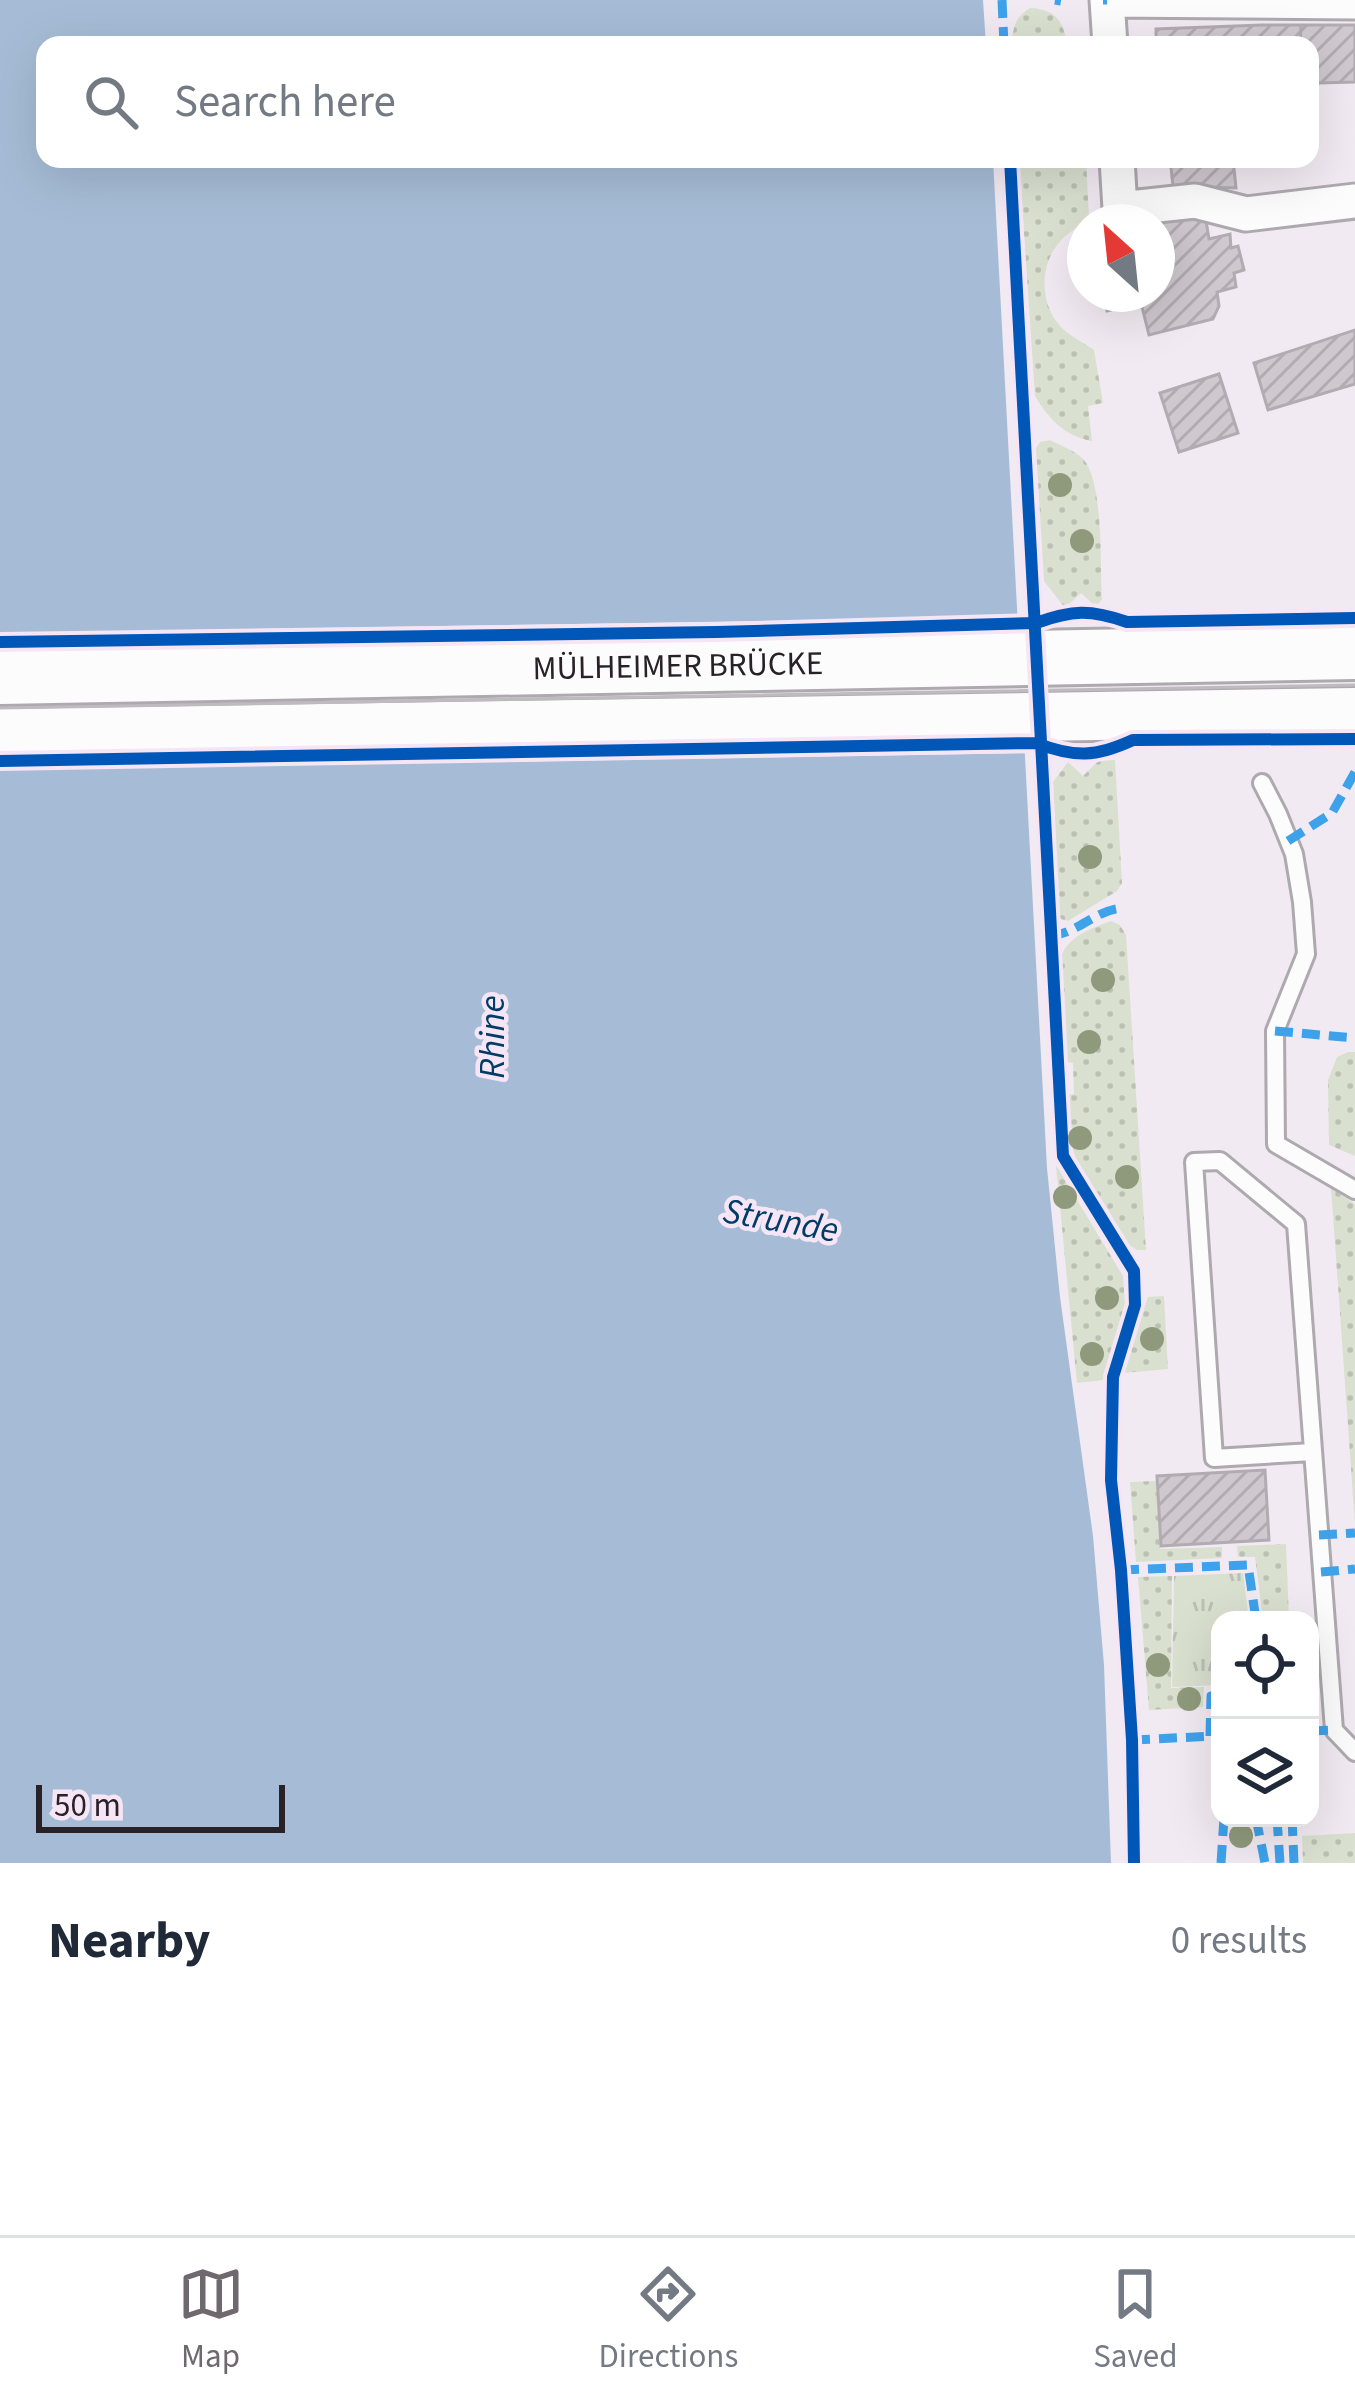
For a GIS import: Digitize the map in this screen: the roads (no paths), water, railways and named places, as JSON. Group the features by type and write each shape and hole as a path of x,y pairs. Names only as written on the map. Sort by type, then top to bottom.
{"main road":[{"name":"MÜLHEIMER BRÜCKE","path":"0,662 1355,638"},
{"name":"MÜLHEIMER BRÜCKE","path":"0,677 1355,652"},
{"name":"MÜLHEIMER BRÜCKE","path":"0,733 1355,712"}],"street":[{"path":"1109,36 1107,0 1355,2"},
{"path":"1118,168 1120,209 1195,201 1246,214 1355,201"}],"lane":[{"path":"1262,783 1294,854 1306,954 1275,1030 1276,1144 1355,1190"},
{"path":"1312,1453 1214,1458 1194,1162 1220,1161 1296,1224 1334,1730 1355,1752"}],"water":[{"path":"0,0 983,0 985,36 36,36 36,168 993,168 1047,1168 1093,1536 1104,1665 1111,1863 0,1863"}],"tram line":[{"path":"0,708 1355,685"}],"water label":[{"name":"Rhine","path":"491,1037"},
{"name":"Strunde","path":"781,1219"}]}
